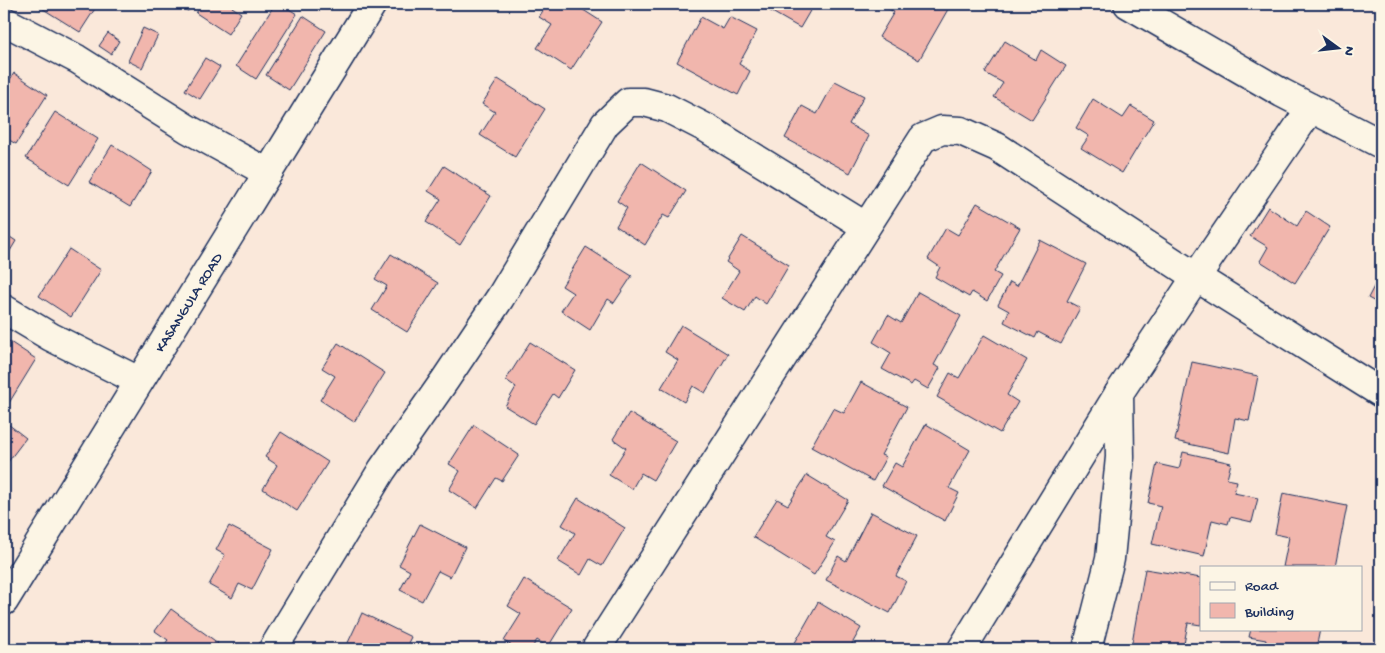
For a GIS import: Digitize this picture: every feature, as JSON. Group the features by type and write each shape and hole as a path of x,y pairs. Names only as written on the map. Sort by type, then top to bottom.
{"street":[{"name":"KASANGULA ROAD","path":"4,601 372,4"},
{"path":"1128,4 1282,93 1381,144"},
{"path":"4,21 77,59 188,129 268,173"},
{"path":"272,649 382,470 500,298 605,124 628,102 644,102 666,108 708,129 865,226"},
{"path":"962,649 1119,393 1311,108"},
{"path":"596,649 923,138 942,130 961,131 997,147 1196,277 1381,393"},
{"path":"4,309 51,338 139,381"},
{"path":"1087,649 1110,559 1120,457 1119,393"}],"building":[{"path":"42,4 98,4 80,32 40,7"},
{"path":"177,4 192,4 188,11"},
{"path":"202,4 234,4 232,7 241,13 228,34 196,13"},
{"path":"275,4 281,4 297,14 256,79 236,66"},
{"path":"547,4 574,4 602,22 571,70 537,48 552,25 539,17"},
{"path":"758,4 814,4 800,28"},
{"path":"880,4 951,4 919,60 879,37 894,12"},
{"path":"303,16 326,31 289,90 266,75"},
{"path":"701,17 723,29 730,17 757,31 739,64 750,71 738,95 677,62"},
{"path":"143,28 158,35 142,68 128,61"},
{"path":"108,33 119,41 111,54 99,46"},
{"path":"1005,41 1036,60 1041,50 1066,66 1032,120 994,97 1003,83 985,73"},
{"path":"205,58 220,67 200,99 185,90"},
{"path":"14,73 47,95 16,144 4,137 4,89"},
{"path":"498,79 545,109 515,157 480,135 495,112 482,104"},
{"path":"835,81 864,96 849,124 869,136 850,173 785,138 802,106 817,114"},
{"path":"1093,99 1123,118 1131,106 1154,120 1122,173 1081,148 1089,136 1076,128"},
{"path":"55,112 98,139 69,185 26,158"},
{"path":"112,145 152,171 130,207 89,182"},
{"path":"641,162 686,191 669,218 663,215 645,245 616,226 627,208 617,201"},
{"path":"444,166 491,196 460,245 426,222 441,199 428,191"},
{"path":"977,203 1020,228 994,272 1001,276 987,301 972,292 969,297 935,277 940,267 928,259 946,228 958,235"},
{"path":"1268,207 1297,226 1306,211 1330,227 1295,283 1260,261 1268,247 1250,236"},
{"path":"4,233 16,241 4,261"},
{"path":"742,236 789,265 766,304 755,296 745,312 722,298 739,271 726,262"},
{"path":"1040,240 1086,264 1067,301 1080,308 1061,344 1038,332 1035,338 1004,322 1009,311 998,305 1010,282 1017,286"},
{"path":"586,247 632,276 614,303 608,299 590,330 561,311 573,293 562,286"},
{"path":"69,249 101,270 71,317 39,296"},
{"path":"391,254 438,283 407,332 372,310 387,286 375,279"},
{"path":"1381,273 1381,305 1368,298"},
{"path":"918,292 961,316 934,365 940,368 928,389 914,381 911,385 882,369 891,353 873,342 888,315 901,323"},
{"path":"1381,310 1381,321 1377,319"},
{"path":"681,325 728,354 705,393 693,386 684,402 661,388 678,360 665,352"},
{"path":"984,335 1027,360 1007,395 1018,402 1000,433 937,397 950,373 959,378"},
{"path":"4,338 36,359 4,411"},
{"path":"530,342 575,370 558,398 553,394 534,424 505,406 516,387 506,380"},
{"path":"338,343 385,373 354,422 320,400 335,376 322,368"},
{"path":"1192,362 1258,376 1249,421 1235,418 1229,453 1175,441"},
{"path":"861,382 907,407 881,455 886,457 873,481 811,447 833,408 844,413"},
{"path":"629,413 676,441 653,480 641,473 632,489 609,475 626,448 613,439"},
{"path":"4,421 26,438 4,467"},
{"path":"926,424 970,450 949,488 959,493 945,521 882,486 895,463 902,467"},
{"path":"474,425 519,455 502,481 496,478 477,508 449,490 460,471 449,464"},
{"path":"281,432 328,462 297,511 263,489 277,465 265,457"},
{"path":"1183,452 1231,463 1227,479 1237,481 1234,493 1258,498 1252,522 1230,517 1228,524 1212,520 1204,556 1152,544 1161,506 1148,503 1157,464 1179,469"},
{"path":"807,475 848,500 826,537 835,542 814,575 753,537 777,499 788,505"},
{"path":"1283,493 1347,506 1335,566 1283,566 1289,537 1275,534"},
{"path":"578,498 625,528 602,566 590,559 581,575 558,561 575,533 562,525"},
{"path":"871,512 917,536 896,576 906,581 890,613 826,580 838,556 846,561"},
{"path":"420,524 465,547 450,577 438,571 422,601 400,590 410,571 399,565"},
{"path":"229,526 273,549 252,590 239,584 232,598 209,585 225,555 216,550"},
{"path":"1145,569 1200,578 1200,625 1188,623 1183,649 1131,648"},
{"path":"524,579 572,608 548,647 537,640 531,649 517,649 504,641 521,614 508,606"},
{"path":"818,602 861,628 849,649 782,649 785,644 792,648"},
{"path":"171,609 218,643 214,649 161,649 168,640 155,631"},
{"path":"362,613 411,637 405,649 345,649"},
{"path":"1251,630 1320,630 1316,649 1264,649 1266,640 1249,637"}]}
